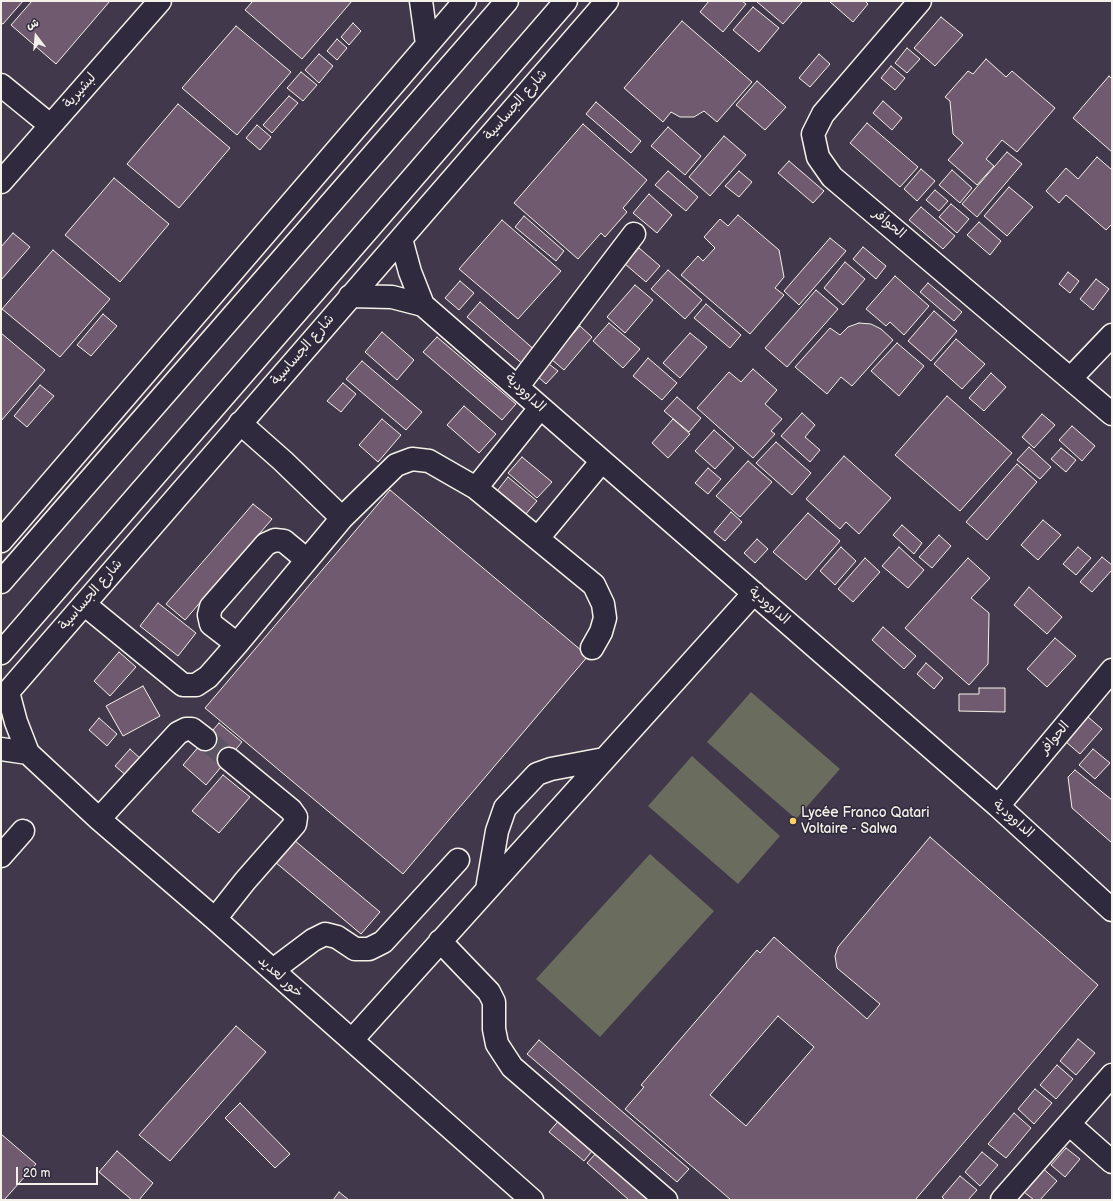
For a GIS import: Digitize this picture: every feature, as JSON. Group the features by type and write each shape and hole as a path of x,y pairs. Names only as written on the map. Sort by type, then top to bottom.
{"street":[{"name":"لبشيرية","path":"1,182 160,1"},
{"path":"421,1 427,44"},
{"path":"1,541 465,1"},
{"path":"1,582 506,1"},
{"name":"شارع الجساسية","path":"1,653 566,1"},
{"name":"شارع الجساسية","path":"5,696 607,1"},
{"name":"الحوافر","path":"920,1 823,114 813,134 818,157 832,176 1112,414"},
{"path":"393,132 394,82"},
{"path":"1,85 50,125"},
{"path":"444,142 450,181"},
{"path":"518,386 634,234"},
{"name":"الداوودية","path":"401,239 410,272 423,305"},
{"name":"الداوودية","path":"350,296 392,297 423,305 518,386 540,408 998,806 1112,910"},
{"path":"1071,378 1112,335"},
{"path":"476,488 540,408"},
{"path":"240,423 283,461 342,518"},
{"path":"84,604 184,685 196,684 208,677 342,518 392,469 408,460 430,461 476,488 594,585 603,604 605,618 601,632 592,648"},
{"path":"538,538 602,461"},
{"path":"237,644 211,624 209,615 211,607 266,544 275,540 284,541 307,560"},
{"path":"63,582 65,625"},
{"path":"352,1040 754,593"},
{"name":"الحوافر","path":"998,806 1112,670"},
{"name":"خور لعديد","path":"5,696 28,753 99,819 273,970 532,1200"},
{"path":"99,819 178,733 186,729 192,730 205,739"},
{"path":"1,749 28,753"},
{"path":"215,919 245,881 295,824 296,817 291,810 228,759"},
{"path":"487,889 497,831 505,808 537,774 551,769 604,759"},
{"path":"1,856 23,831"},
{"path":"273,970 313,940 325,934 338,937 355,949 369,949 383,942 458,860"},
{"path":"440,941 489,992 494,1002 494,1029 497,1044 512,1067 666,1200"},
{"path":"1002,1200 1112,1076"},
{"path":"1069,1124 1112,1162"}],"green space":[{"path":"751,692 840,769 796,819 707,742"},
{"path":"692,756 780,836 738,884 648,806"},
{"path":"650,854 714,911 600,1037 536,979"}],"building":[{"path":"1,1 23,1 3,24 1,23"},
{"path":"32,1 110,1 56,64 11,25"},
{"path":"253,1 352,1 302,59 245,10"},
{"path":"709,1 742,1 746,4 723,32 700,12"},
{"path":"756,1 803,1 783,24"},
{"path":"829,1 865,1 868,4 853,22"},
{"path":"753,7 779,28 759,52 733,30"},
{"path":"941,17 963,35 935,66 914,48"},
{"path":"682,21 752,82 717,122 704,111 694,117 680,117 671,112 663,122 624,88"},
{"path":"353,23 361,31 349,45 341,37"},
{"path":"236,26 291,72 237,135 182,88"},
{"path":"337,39 347,48 337,60 327,51"},
{"path":"907,48 920,59 907,73 895,63"},
{"path":"319,54 333,66 319,83 305,70"},
{"path":"819,54 830,64 810,87 799,78"},
{"path":"986,59 1006,77 1012,71 1055,108 1017,152 1002,140 986,159 994,166 977,185 948,160 963,143 953,134 950,101 945,97 968,71 973,74"},
{"path":"891,66 905,78 895,90 881,78"},
{"path":"301,72 317,85 303,101 287,88"},
{"path":"1109,76 1112,79 1112,152 1073,118"},
{"path":"757,81 786,107 765,130 736,105"},
{"path":"289,96 298,103 272,133 263,125"},
{"path":"883,101 902,118 892,130 873,113"},
{"path":"596,102 641,141 631,153 586,114"},
{"path":"178,104 230,148 179,208 127,164"},
{"path":"867,123 918,167 900,187 850,143"},
{"path":"583,124 647,180 623,208 627,212 605,237 601,233 578,259 514,203"},
{"path":"257,125 271,137 260,150 246,138"},
{"path":"668,127 701,156 685,175 651,146"},
{"path":"724,136 746,155 710,196 689,177"},
{"path":"1007,152 1022,164 977,217 962,204"},
{"path":"1097,157 1112,170 1112,224 1106,230 1066,195 1059,203 1046,191 1066,168 1078,179"},
{"path":"789,161 824,191 813,203 778,173"},
{"path":"921,169 935,181 917,201 904,189"},
{"path":"952,170 972,188 960,203 939,185"},
{"path":"668,171 698,197 686,211 655,185"},
{"path":"739,171 752,182 739,197 725,186"},
{"path":"114,178 169,224 120,282 65,235"},
{"path":"1009,187 1033,207 1007,236 984,216"},
{"path":"935,190 948,201 939,211 926,200"},
{"path":"649,194 672,215 657,233 633,213"},
{"path":"951,204 969,219 957,233 939,217"},
{"path":"921,207 955,236 943,249 909,220"},
{"path":"738,215 779,250 784,277 775,288 784,295 750,334 681,275 698,256 703,261 715,248 704,237 720,219 728,226"},
{"path":"524,216 564,251 556,261 515,227"},
{"path":"502,220 561,271 518,319 459,269"},
{"path":"979,222 1001,241 990,255 967,235"},
{"path":"13,233 30,247 1,280 1,247"},
{"path":"830,238 846,251 799,305 784,291"},
{"path":"863,247 886,266 876,279 853,259"},
{"path":"639,248 660,266 646,282 625,264"},
{"path":"53,250 110,299 60,357 2,309"},
{"path":"845,262 865,279 843,305 824,288"},
{"path":"668,270 702,300 685,319 651,289"},
{"path":"1068,272 1079,281 1070,293 1059,284"},
{"path":"895,276 929,306 904,335 890,322 886,326 866,309"},
{"path":"1096,279 1109,289 1093,310 1080,299"},
{"path":"460,281 474,293 459,310 445,298"},
{"path":"928,283 962,312 954,321 920,292"},
{"path":"635,285 653,300 625,333 607,317"},
{"path":"816,290 838,309 787,367 765,348"},
{"path":"480,302 537,352 525,366 467,317"},
{"path":"706,304 741,335 730,348 694,318"},
{"path":"934,311 957,331 931,361 908,341"},
{"path":"103,314 117,326 91,356 77,345"},
{"path":"609,323 640,349 623,368 593,341"},
{"path":"859,323 871,324 881,329 893,340 852,386 841,377 827,394 795,367 830,328 840,335 848,327"},
{"path":"580,326 592,337 564,370 551,359"},
{"path":"382,332 414,360 397,380 365,352"},
{"path":"1,333 45,370 1,421"},
{"path":"690,333 707,347 680,378 663,363"},
{"path":"437,337 516,404 502,420 423,352"},
{"path":"956,339 985,364 962,389 934,364"},
{"path":"897,343 924,366 899,396 871,371"},
{"path":"648,358 677,383 662,400 633,376"},
{"path":"362,361 422,412 406,430 346,379"},
{"path":"549,364 558,371 546,384 537,376"},
{"path":"753,369 777,390 765,404 782,419 771,431 775,434 753,458 697,408 729,372 741,382"},
{"path":"991,373 1006,387 984,411 969,398"},
{"path":"343,383 356,394 341,412 327,401"},
{"path":"40,385 54,396 27,427 14,416"},
{"path":"947,396 1012,453 960,511 895,455"},
{"path":"677,397 701,418 689,432 664,411"},
{"path":"464,406 496,434 479,453 447,425"},
{"path":"802,413 815,425 805,437 820,450 810,462 781,436"},
{"path":"1042,414 1055,425 1034,448 1022,437"},
{"path":"382,419 401,435 378,462 359,445"},
{"path":"673,419 690,434 668,458 652,443"},
{"path":"1072,426 1095,446 1082,461 1059,440"},
{"path":"714,430 734,448 715,469 695,451"},
{"path":"776,442 811,473 792,495 756,463"},
{"path":"1029,447 1051,467 1040,479 1017,460"},
{"path":"1061,448 1076,460 1066,472 1051,459"},
{"path":"844,456 891,498 859,534 846,522 840,529 806,499"},
{"path":"522,457 552,482 537,498 508,473"},
{"path":"748,461 772,482 740,517 716,496"},
{"path":"1017,464 1037,482 987,540 966,522"},
{"path":"708,468 721,479 708,494 695,483"},
{"path":"508,477 537,501 525,515 497,491"},
{"path":"390,490 588,656 403,874 205,708"},
{"path":"253,504 272,519 185,620 166,604"},
{"path":"731,512 742,522 725,541 714,532"},
{"path":"808,513 840,541 806,580 773,552"},
{"path":"1043,520 1061,535 1038,560 1021,545"},
{"path":"902,525 922,543 914,554 893,535"},
{"path":"939,535 951,546 932,568 919,557"},
{"path":"757,539 768,549 755,563 744,553"},
{"path":"841,547 856,561 835,585 820,571"},
{"path":"899,547 924,570 908,588 882,566"},
{"path":"1078,547 1091,558 1076,575 1063,564"},
{"path":"1102,557 1112,565 1112,570 1092,592 1080,582"},
{"path":"865,558 880,572 853,602 838,589"},
{"path":"968,558 990,578 971,598 989,613 988,664 969,685 905,628"},
{"path":"1029,587 1062,617 1047,634 1014,605"},
{"path":"158,603 196,633 178,656 140,626"},
{"path":"883,627 916,656 904,669 872,640"},
{"path":"1055,638 1076,656 1047,687 1027,669"},
{"path":"119,652 136,667 110,696 94,681"},
{"path":"926,663 943,678 934,689 917,674"},
{"path":"143,686 160,716 123,736 106,706"},
{"path":"979,688 1005,688 1005,712 959,711 959,694 979,694"},
{"path":"1088,717 1102,729 1080,754 1066,742"},
{"path":"99,718 117,734 107,746 89,730"},
{"path":"219,723 242,742 206,785 183,765"},
{"path":"130,749 143,761 128,777 115,766"},
{"path":"1093,749 1110,763 1095,779 1079,765"},
{"path":"1075,770 1112,800 1112,843 1072,808 1068,777"},
{"path":"223,775 250,797 219,833 192,811"},
{"name":"Lycée Franco Qatari Voltaire - Salwa","path":"930,837 1098,985 915,1200 731,1200 625,1109 644,1087 641,1085 757,950 760,953 774,937 867,1019 880,1004 837,968 835,956 838,947","holes":["778,1016 814,1047 746,1126 710,1095"]},
{"path":"294,840 380,912 361,934 275,862"},
{"path":"236,1026 266,1052 170,1161 139,1135"},
{"path":"1078,1039 1095,1053 1076,1075 1060,1061"},
{"path":"539,1040 689,1169 677,1182 527,1054"},
{"path":"1057,1065 1073,1079 1056,1099 1040,1085"},
{"path":"1035,1089 1052,1103 1034,1124 1018,1109"},
{"path":"240,1103 290,1154 275,1168 225,1118"},
{"path":"1014,1113 1031,1128 1006,1158 988,1144"},
{"path":"561,1118 596,1146 584,1161 549,1132"},
{"path":"1,1134 36,1164 4,1200 1,1200"},
{"path":"1066,1148 1080,1159 1065,1177 1051,1165"},
{"path":"600,1149 659,1200 629,1200 587,1163"},
{"path":"117,1151 153,1183 139,1200 132,1200 99,1172"},
{"path":"982,1152 998,1165 980,1186 965,1172"},
{"path":"1039,1165 1057,1181 1040,1200 1034,1200 1019,1188"},
{"path":"960,1176 977,1190 968,1200 945,1200 942,1197"},
{"path":"339,1192 349,1200 333,1200"}],"tunnel":[{"path":"205,739 229,759"}],"place":[{"name":"Lycée Franco Qatari Voltaire - Salwa","path":"793,821"}]}
